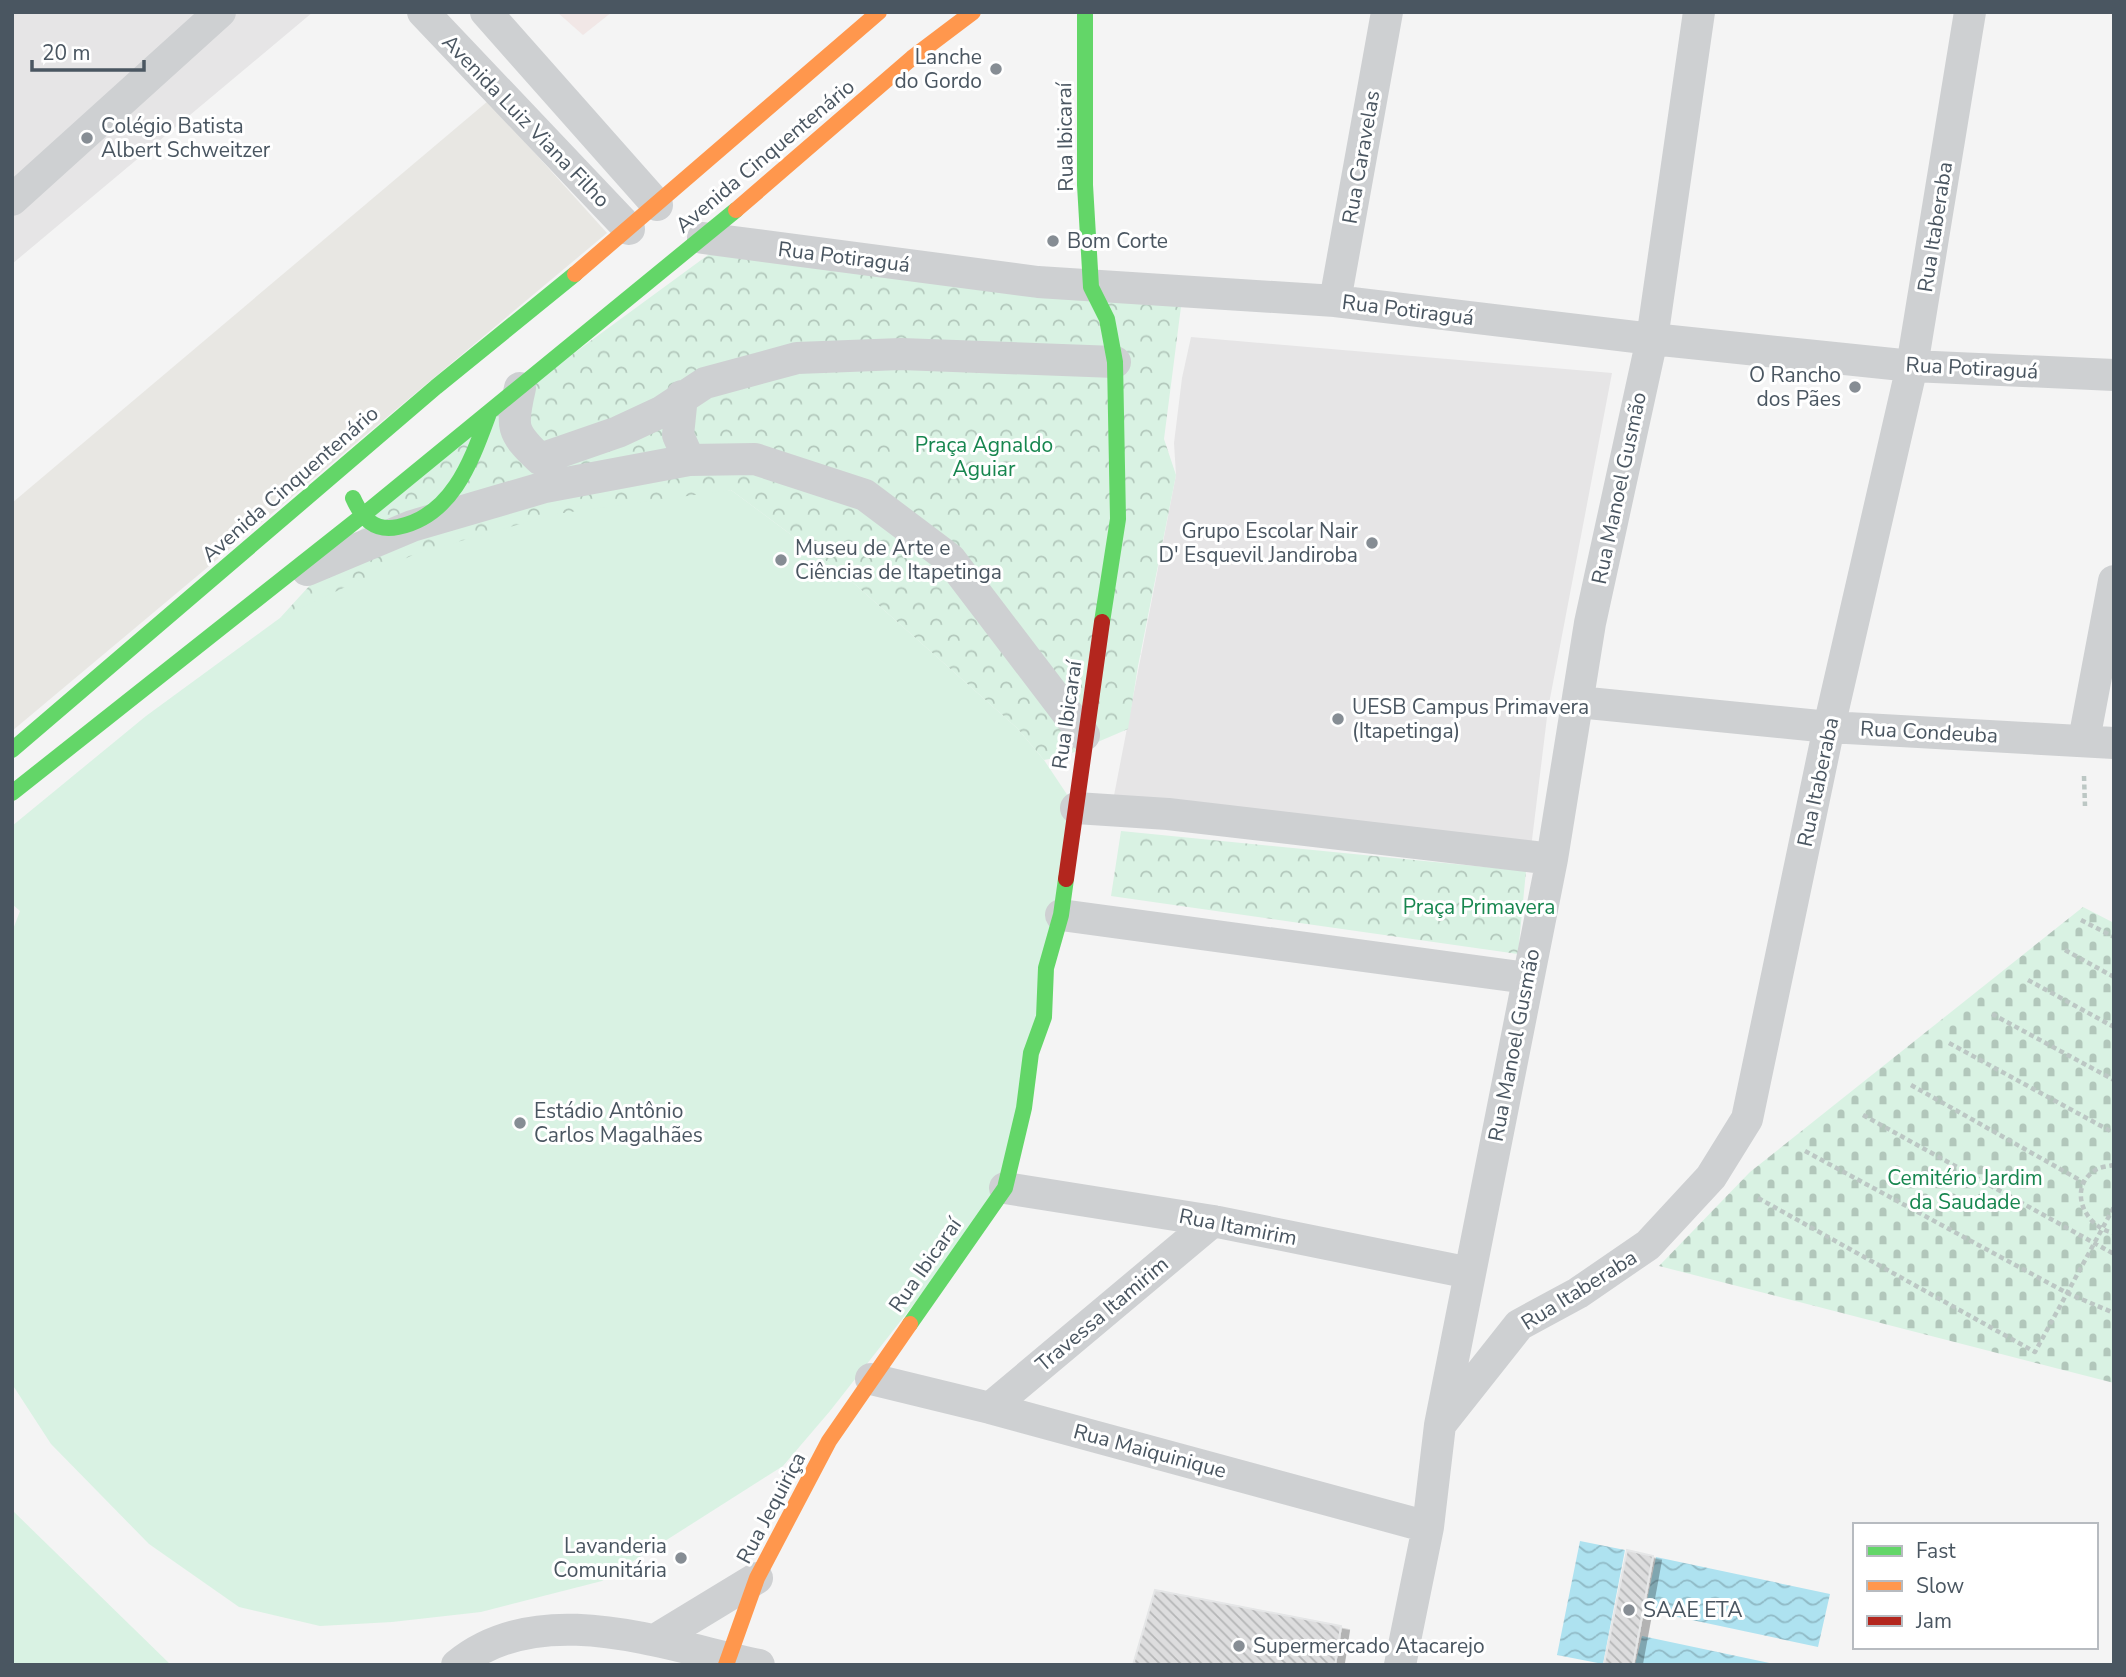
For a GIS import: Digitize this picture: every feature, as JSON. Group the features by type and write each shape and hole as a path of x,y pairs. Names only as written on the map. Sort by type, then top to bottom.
{"main road":[{"name":"Avenida Cinquentenário","path":"12,750 436,387 629,229 657,205 664,194 879,12"},
{"name":"Avenida Cinquentenário","path":"12,793 362,516 417,468 489,414 603,316 703,238 912,58 973,12"},
{"name":"Rua Ibicaraí","path":"871,1379 1005,1188 1024,1108 1031,1053 1044,1017 1046,968 1061,915 1084,735 1118,519 1115,362 1107,319 1091,287 1085,185 1085,12"},
{"name":"Avenida Cinquentenário","path":"494,362 598,254"},
{"path":"362,516 370,526 412,526 444,506 477,447 489,414"},
{"name":"Avenida Cinquentenário","path":"362,516 351,494 357,479 400,440"},
{"name":"Rua Jequiriça","path":"727,1662 757,1578 830,1441 871,1379"}],"street":[{"path":"12,200 220,12"},
{"name":"Avenida Luiz Viana Filho","path":"423,12 629,229"},
{"name":"Avenida Luiz Viana Filho","path":"486,12 657,205"},
{"name":"Rua Caravelas","path":"1335,301 1387,12"},
{"name":"Rua Manoel Gusmão","path":"1400,1665 1428,1527 1440,1425 1552,859 1590,623 1652,339 1699,12"},
{"name":"Rua Itaberaba","path":"1440,1425 1519,1325 1578,1293 1648,1245 1711,1177 1747,1119 1829,727 1912,366 1970,12"},
{"name":"Rua Potiraguá","path":"703,238 1091,287 1335,301 1652,339 1912,366 2114,375"},
{"path":"520,388 514,415 517,438 540,459 618,432 661,412 705,383 797,358 901,354 1115,362"},
{"path":"682,396 678,435 689,460"},
{"path":"278,583 412,526 545,486 689,460 755,459 865,495 950,559 1084,735"},
{"path":"2099,741 2114,581"},
{"name":"Rua Condeuba","path":"1578,702 1829,727 2099,741"},
{"path":"1076,808 1168,814 1552,859"},
{"path":"1061,915 1527,978"},
{"name":"Rua Itamirim","path":"1005,1188 1213,1221 1469,1273"},
{"name":"Travessa Itamirim","path":"990,1408 1213,1221"},
{"name":"Rua Maiquinique","path":"871,1379 990,1408 1428,1527"},
{"path":"655,1640 757,1578"},
{"path":"457,1665 491,1642 571,1628 655,1640 727,1662 759,1665"}],"path":[{"path":"2081,920 2114,937"},
{"path":"2065,950 2114,977"},
{"path":"2028,980 2114,1027"},
{"path":"1992,1014 2114,1080"},
{"path":"1949,1043 2114,1133"},
{"path":"1910,1085 2085,1183"},
{"path":"1863,1115 2114,1254"},
{"path":"1805,1151 2067,1293 2114,1313"},
{"path":"2114,1165 2097,1169 2085,1183 2081,1199 2088,1219 2101,1230 2114,1233"},
{"path":"1758,1198 2035,1352 2114,1207"}],"shaded area":[{"name":"Colégio Batista Albert Schweitzer","path":"12,12 313,12 12,264"},
{"path":"557,12 612,12 583,35"},
{"path":"488,101 607,233 12,731 12,503"},
{"path":"1191,337 1612,373 1548,709 1531,848 1111,811 1176,475 1174,443 1182,378"}],"green space":[{"name":"Praça Agnaldo Aguiar","path":"723,244 1182,299 1164,439 1176,475 1128,729 1065,756 1044,760 1017,728 841,572 731,490 280,618 417,468"},
{"name":"Estádio Antônio Carlos Magalhães","path":"731,490 841,572 1017,728 1044,760 1076,808 1005,1188 830,1411 783,1466 602,1581 481,1612 392,1622 320,1626 239,1607 149,1544 51,1444 12,1384 12,932 20,911 12,904 12,826 146,716 280,618 415,554 556,514"},
{"name":"Praça Primavera","path":"1121,831 1526,871 1518,954 1111,896"},
{"name":"Cemitério Jardim da Saudade","path":"2083,907 2114,923 2114,1383 1659,1266 1750,1172"},
{"path":"12,1510 171,1665 12,1665"}],"water":[{"path":"1580,1541 1625,1550 1603,1664 1557,1655"},
{"path":"1656,1557 1830,1594 1818,1647 1645,1610"},
{"path":"1642,1636 1779,1665 1635,1665"}],"building":[{"name":"SAAE ETA","path":"1627,1550 1653,1556 1633,1665 1604,1665"},
{"name":"Supermercado Atacarejo","path":"1155,1590 1341,1626 1335,1665 1133,1665"}],"traffic: fast":[{"path":"1085,12 1085,185 1091,287 1107,319 1115,362 1118,519 1102,622"},
{"path":"12,793 362,516 736,210"},
{"path":"12,750 436,387 575,274"},
{"path":"353,498 360,512 376,525 390,528 417,521 446,499 457,485 488,416"},
{"path":"910,1324 1005,1188 1024,1108 1031,1053 1044,1017 1046,968 1061,915 1066,879"}],"traffic: slow":[{"path":"575,274 879,12"},
{"path":"736,210 912,58 973,12"},
{"path":"726,1665 757,1578 829,1441 910,1324"}],"traffic: jam":[{"path":"1066,879 1102,622"}],"place":[{"name":"Lanche do Gordo","path":"996,69"},
{"name":"Colégio Batista Albert Schweitzer","path":"87,138"},
{"name":"Bom Corte","path":"1053,241"},
{"name":"O Rancho dos Pães","path":"1855,387"},
{"name":"Grupo Escolar Nair D' Esquevil Jandiroba","path":"1372,543"},
{"name":"Museu de Arte e Ciências de Itapetinga","path":"781,560"},
{"name":"UESB Campus Primavera (Itapetinga)","path":"1338,719"},
{"name":"Estádio Antônio Carlos Magalhães","path":"520,1123"},
{"name":"Lavanderia Comunitária","path":"681,1558"},
{"name":"SAAE ETA","path":"1629,1610"},
{"name":"Supermercado Atacarejo","path":"1239,1646"}]}
